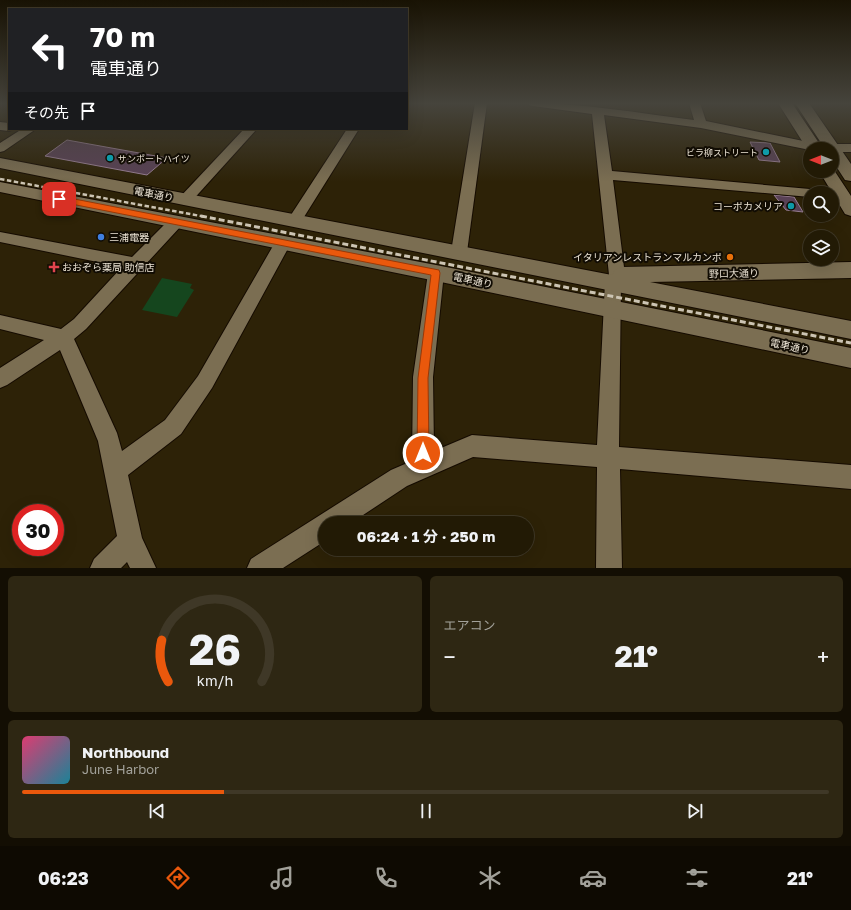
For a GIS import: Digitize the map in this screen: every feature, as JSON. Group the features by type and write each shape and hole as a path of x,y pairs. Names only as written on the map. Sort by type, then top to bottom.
{"street":[{"path":"0,148 26,130"},
{"path":"185,200 250,130"},
{"path":"294,221 351,130"},
{"path":"459,252 477,130"},
{"path":"594,130 606,175 615,279 608,458 609,568"},
{"path":"727,130 803,146"},
{"path":"802,130 810,142"},
{"path":"820,130 828,142"},
{"path":"839,148 851,148"},
{"path":"839,158 851,176"},
{"name":"電車通り","path":"0,163 294,221 615,279 851,330"},
{"path":"606,175 803,192"},
{"path":"831,178 842,201"},
{"name":"電車通り","path":"0,188 436,273 851,358"},
{"path":"0,379 64,337 80,324 176,222"},
{"path":"0,237 135,264"},
{"path":"116,470 173,427 205,382 283,243"},
{"name":"野口大通り","path":"615,279 851,270"},
{"path":"423,468 423,378 436,273"},
{"path":"0,322 64,337"},
{"path":"64,337 109,441 130,540 143,568"},
{"path":"341,516 399,478 472,446 851,477"},
{"path":"260,568 318,531"},
{"path":"103,568 130,540"}],"green space":[{"path":"162,278 192,284 190,288 194,290 177,317 142,310"}],"building":[{"name":"サンポートハイツ","path":"67,140 167,158 147,175 45,156"},
{"name":"ビラ柳ストリート","path":"750,142 770,143 780,162 759,160"},
{"name":"コーポカメリア","path":"774,195 794,197 803,212 786,210"}],"railway":[{"path":"0,179 206,217"},
{"path":"201,216 851,343"}],"place":[{"name":"ビラ柳ストリート","path":"766,152"},
{"name":"サンポートハイツ","path":"110,158"},
{"name":"コーポカメリア","path":"791,206"},
{"name":"三浦電器","path":"101,237"},
{"name":"イタリアンレストランマルカンポ","path":"730,257"},
{"name":"おおぞら薬局 助信店","path":"54,267"}],"route":[{"path":"59,199 436,273 423,378 423,453"}]}
